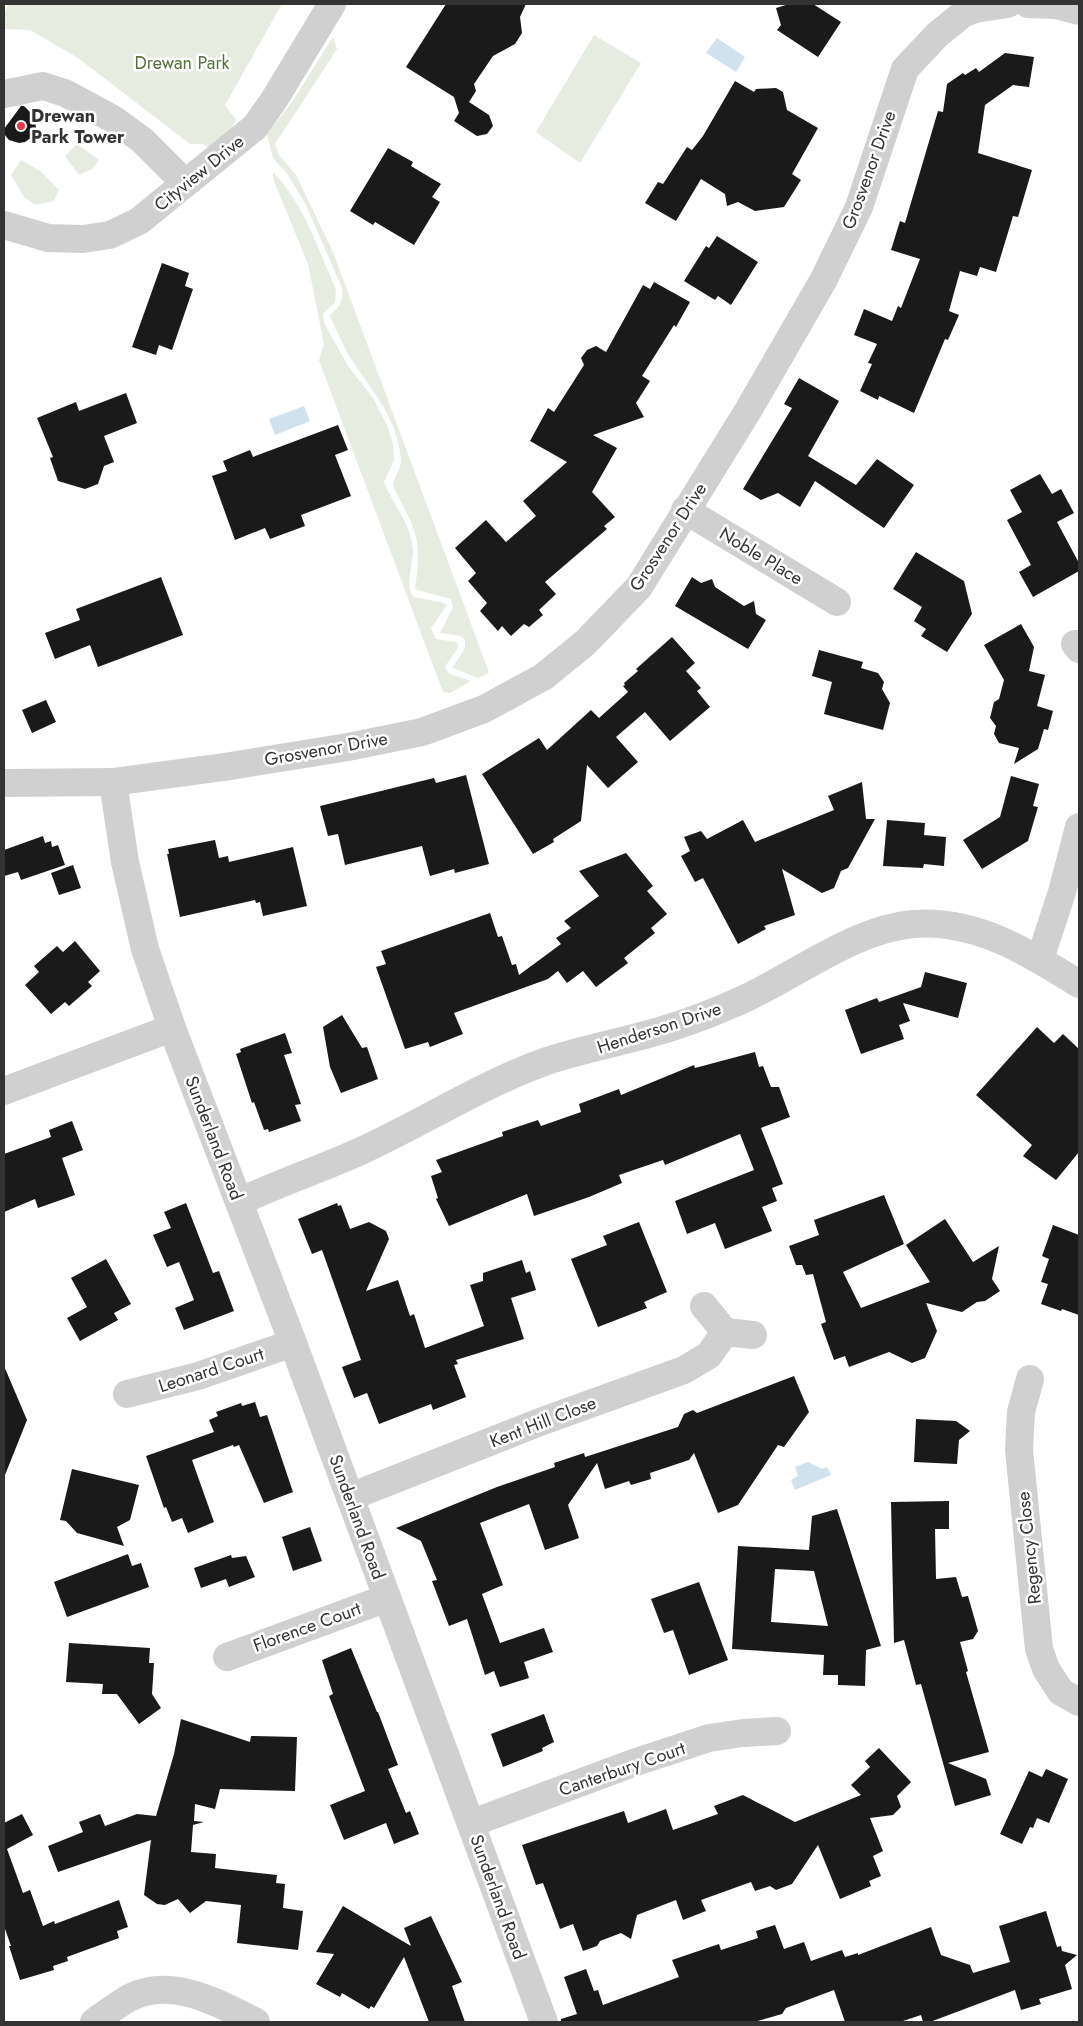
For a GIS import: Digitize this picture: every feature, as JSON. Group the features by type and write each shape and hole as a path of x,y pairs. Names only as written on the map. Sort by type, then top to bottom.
{"street":[{"name":"Cityview Drive","path":"4,225 48,238 83,239 110,235 139,221 256,127 332,4"},
{"name":"Grosvenor Drive","path":"4,783 113,782 224,767 422,732 484,709 543,677 585,643 639,587 749,409 824,279 859,207 905,69 962,9 1008,4"},
{"path":"1028,4 1056,5 1079,11"},
{"path":"4,94 43,86 65,93 113,119 142,140 185,183"},
{"name":"Noble Place","path":"685,510 838,602"},
{"name":"Sunderland Road","path":"113,782 125,862 145,949 172,1028 293,1343 472,1823 541,2017"},
{"path":"1040,959 1062,892 1079,827"},
{"name":"Henderson Drive","path":"239,1202 363,1150 462,1098 547,1061 655,1032 736,1003 862,937 913,924 939,924 999,939 1040,959 1079,984"},
{"path":"4,1091 172,1028"},
{"path":"704,1306 726,1332 753,1335"},
{"name":"Kent Hill Close","path":"350,1496 540,1422 684,1370 709,1355 726,1332"},
{"name":"Leonard Court","path":"127,1394 198,1376 293,1343"},
{"name":"Regency Close","path":"1030,1379 1021,1412 1019,1450 1040,1649 1046,1669 1061,1692 1079,1702"},
{"name":"Florence Court","path":"228,1657 387,1598"},
{"name":"Canterbury Court","path":"472,1823 633,1763 709,1738 777,1731"},
{"path":"94,2022 129,1998 161,1990 195,1994 256,2022"}],"green space":[{"name":"Drewan Park","path":"9,4 282,4 225,105 236,120 226,138 210,149 202,144 190,144 78,58 30,30 4,29 4,12"},
{"path":"594,35 641,63 580,163 536,132"},
{"path":"333,37 337,49 275,144 279,155 296,175 333,252 487,667 489,673 478,678 453,668 465,648 465,640 461,636 440,633 453,607 451,599 415,588 418,557 415,534 393,486 401,461 395,431 382,404 348,354 331,319 330,315 342,300 342,288 306,205 288,175 273,158 267,134 292,102"},
{"path":"77,144 99,160 92,169 79,175 65,156"},
{"path":"21,160 40,171 59,190 54,201 36,205 24,197 11,175"},
{"path":"273,172 302,213 336,290 335,302 323,314 324,323 348,366 373,398 387,425 393,444 394,460 384,482 406,524 412,542 413,551 409,582 411,593 414,597 447,605 431,628 436,639 457,642 458,648 446,665 446,670 450,674 471,681 450,693 443,692 319,360 324,344 308,264 273,179"}],"water":[{"path":"717,38 745,57 736,72 706,53"},
{"path":"304,406 310,421 275,435 269,419"},
{"path":"808,1462 822,1469 827,1467 831,1475 795,1490 791,1480 798,1476 795,1467"}],"building":[{"path":"446,4 526,4 520,17 522,33 515,44 493,56 474,84 476,91 469,102 489,115 493,126 487,134 477,136 454,121 459,113 454,97 406,67"},
{"path":"789,4 813,4 841,22 818,57 777,30 781,25 776,8"},
{"path":"1005,53 1034,57 1029,87 1013,85 985,105 978,153 1032,170 1018,217 1013,216 996,272 980,267 977,276 960,271 949,311 959,315 948,340 945,339 914,413 879,396 878,400 860,391 872,364 868,363 877,344 854,335 864,309 892,321 898,306 901,308 920,259 891,250 900,221 905,223 938,111 943,112 947,84 963,73 965,75 976,68 979,72"},
{"path":"735,81 754,92 756,89 776,88 783,92 787,110 818,128 792,174 801,180 784,207 755,211 738,202 727,206 725,194 701,179 676,221 645,203 658,182 663,184 687,147 692,150 703,136"},
{"name":"Drewan Park Tower","path":"21,106 24,106 31,113 35,119 36,128 32,137 25,142 19,143 9,140 4,134 4,129"},
{"path":"388,148 413,162 411,166 441,184 432,197 440,202 414,245 375,222 373,225 350,211"},
{"path":"717,236 758,262 731,305 718,296 715,300 684,281 706,246 709,248"},
{"path":"162,263 189,273 185,286 193,289 172,350 159,345 156,355 132,347"},
{"path":"654,282 690,302 676,327 674,325 642,376 650,381 636,403 644,417 593,435 617,448 592,492 615,517 604,526 607,529 545,582 556,594 539,610 543,615 529,627 524,624 511,636 502,626 498,631 480,611 487,603 468,581 476,573 455,548 486,520 506,542 536,516 523,501 567,462 530,441 548,408 554,412 584,365 581,358 587,350 596,346 606,352 643,285 650,289"},
{"path":"799,378 839,401 808,456 856,485 877,459 914,485 884,528 815,481 800,507 778,493 761,500 743,489 792,408 784,404"},
{"path":"126,393 137,423 104,436 114,462 104,466 98,484 85,489 58,481 50,458 53,457 37,418 76,402 79,411"},
{"path":"338,425 348,450 335,455 351,496 301,515 305,526 270,539 265,528 235,540 212,476 227,471 223,461 250,450 253,457"},
{"path":"1040,474 1052,494 1061,489 1074,513 1057,522 1079,563 1079,571 1033,597 1019,572 1031,565 1007,520 1022,512 1010,490"},
{"path":"916,552 964,581 972,614 947,652 921,636 926,629 914,621 922,607 893,589"},
{"path":"161,577 183,635 98,667 90,645 55,659 45,633 80,620 76,609"},
{"path":"692,577 701,583 712,579 715,587 744,606 754,601 756,614 766,620 748,649 675,606"},
{"path":"1021,624 1034,647 1029,671 1045,675 1037,706 1053,711 1048,730 1044,729 1038,749 1014,764 1019,748 999,743 994,734 996,726 990,718 994,702 999,699 1004,680 984,645"},
{"path":"672,637 695,663 686,671 701,688 697,691 710,707 670,741 645,712 616,737 638,762 608,788 587,765 581,821 553,839 554,842 533,854 482,774 539,738 547,750 591,710 599,718 628,692 623,686 625,685 624,683 638,671 636,669"},
{"path":"819,650 863,662 861,668 878,673 884,682 882,689 890,703 883,730 824,714 832,682 812,676"},
{"path":"46,700 56,722 32,733 22,710"},
{"path":"466,775 489,864 455,873 454,869 430,876 422,846 345,865 338,834 328,836 320,806 434,778 436,783"},
{"path":"1011,776 1039,784 1033,806 1038,807 1028,841 982,869 963,840 1000,817"},
{"path":"862,782 866,819 875,819 848,868 841,871 834,888 822,893 782,869 795,915 764,926 766,929 738,944 703,878 695,882 681,856 690,851 684,837 701,831 707,839 743,820 755,842 834,810 828,796"},
{"path":"887,820 925,823 924,835 946,837 944,866 924,864 923,868 883,866"},
{"path":"43,836 45,843 51,841 52,847 58,845 65,865 21,880 18,872 4,876 4,850"},
{"path":"215,840 219,858 228,856 229,862 293,847 307,906 263,916 260,902 256,903 255,900 180,917 167,854 169,854 168,849"},
{"path":"626,853 653,886 647,891 667,914 651,928 655,933 624,958 628,963 596,987 583,971 567,983 558,971 548,979 454,1013 463,1034 430,1047 428,1042 405,1049 376,967 386,964 381,951 490,913 498,937 502,936 512,965 516,964 519,975 561,944 556,938 571,928 564,921 599,896 579,871"},
{"path":"73,865 81,888 59,895 51,873"},
{"path":"75,941 100,971 88,982 92,986 69,1006 65,1002 51,1014 25,985 39,972 34,966 57,946 63,952"},
{"path":"925,972 967,983 958,1018 903,1003 910,1021 899,1025 904,1039 861,1054 845,1010 877,998 879,1002 921,987"},
{"path":"342,1015 362,1048 367,1047 378,1079 341,1093 330,1067 323,1027"},
{"path":"1037,1027 1054,1043 1063,1034 1079,1049 1079,1152 1056,1180 1023,1156 1032,1145 976,1095"},
{"path":"285,1033 292,1053 284,1055 301,1104 295,1105 301,1121 269,1132 268,1129 264,1130 254,1102 252,1103 236,1054 241,1052 240,1049"},
{"path":"755,1052 759,1067 763,1066 771,1087 779,1087 790,1117 761,1128 783,1184 772,1188 777,1201 762,1207 772,1231 725,1249 715,1223 687,1234 675,1201 754,1170 740,1134 665,1165 663,1160 619,1175 622,1183 589,1197 534,1216 527,1194 449,1226 436,1199 438,1198 431,1176 442,1172 436,1160 503,1136 502,1132 538,1120 541,1126 581,1112 579,1104 619,1089 621,1095 694,1065 695,1068"},
{"path":"72,1121 83,1150 62,1158 75,1195 38,1208 35,1199 4,1212 4,1154 51,1137 49,1130"},
{"path":"884,1195 904,1244 843,1272 861,1308 930,1282 906,1245 945,1219 973,1262 999,1246 992,1279 1000,1291 962,1312 926,1303 937,1331 925,1358 912,1363 889,1352 849,1367 845,1356 834,1360 821,1324 826,1322 813,1274 806,1275 802,1265 796,1265 789,1246 819,1235 814,1220"},
{"path":"186,1203 213,1273 219,1271 234,1311 184,1330 175,1308 194,1300 179,1262 167,1267 153,1235 171,1228 164,1212"},
{"path":"337,1203 338,1206 341,1205 350,1229 369,1222 386,1231 389,1239 366,1291 398,1280 410,1316 414,1314 425,1348 484,1326 470,1285 483,1281 483,1273 522,1260 526,1273 530,1271 536,1290 511,1298 524,1339 456,1360 458,1364 454,1365 466,1397 433,1410 431,1404 379,1424 367,1393 354,1398 342,1367 361,1360 322,1250 312,1254 298,1219"},
{"path":"639,1222 667,1292 644,1302 647,1308 598,1327 571,1259 607,1245 603,1236"},
{"path":"1053,1225 1079,1235 1079,1315 1041,1304 1048,1284 1041,1282 1049,1259 1042,1256"},
{"path":"106,1259 131,1304 114,1313 118,1320 80,1341 67,1318 87,1307 71,1278"},
{"path":"4,1366 27,1420 5,1475 4,1474"},
{"path":"794,1376 809,1412 784,1447 778,1445 738,1505 718,1513 694,1453 689,1460 650,1473 651,1479 631,1485 629,1481 605,1489 597,1463 568,1505 579,1538 545,1550 529,1504 480,1523 503,1585 482,1594 500,1643 544,1628 553,1652 524,1662 529,1678 500,1687 494,1671 485,1675 467,1619 449,1626 432,1581 437,1580 421,1541 396,1528 497,1487 555,1467 554,1463 584,1453 585,1457 678,1427 684,1414 693,1410 697,1413"},
{"path":"255,1402 260,1417 267,1415 293,1492 264,1503 239,1445 234,1447 233,1445 192,1460 214,1522 188,1533 182,1518 172,1522 166,1507 164,1508 146,1456 214,1432 209,1420 218,1416 216,1412 241,1403 242,1406"},
{"path":"916,1419 956,1421 970,1431 959,1440 957,1464 914,1462"},
{"path":"72,1469 139,1485 130,1520 117,1527 124,1546 77,1533 66,1521 60,1520"},
{"path":"949,1501 949,1529 935,1529 936,1579 956,1577 962,1597 968,1596 978,1631 973,1639 960,1642 968,1671 966,1672 989,1752 948,1763 986,1779 991,1795 955,1806 921,1684 916,1685 904,1640 894,1643 891,1502"},
{"path":"837,1509 881,1646 866,1650 865,1686 838,1685 838,1675 823,1675 824,1655 732,1649 738,1546 809,1550 812,1516","holes":["775,1569 814,1571 828,1626 771,1622"]},
{"path":"310,1527 322,1561 293,1571 282,1537"},
{"path":"128,1554 132,1566 141,1563 149,1587 67,1617 54,1582"},
{"path":"231,1555 232,1558 246,1556 255,1577 229,1587 226,1579 201,1588 194,1568"},
{"path":"699,1582 728,1660 689,1675 673,1630 664,1633 651,1599"},
{"path":"69,1643 150,1648 149,1663 154,1663 152,1694 161,1708 139,1724 117,1694 102,1694 103,1684 66,1682"},
{"path":"351,1648 398,1765 388,1769 406,1813 410,1811 419,1834 394,1844 386,1823 344,1840 330,1805 365,1791 329,1696 333,1694 322,1660"},
{"path":"544,1714 554,1742 542,1748 543,1751 503,1767 491,1734"},
{"path":"181,1719 250,1742 251,1736 297,1737 295,1791 220,1789 215,1809 195,1804 194,1821 204,1822 193,1825 191,1852 216,1854 215,1868 277,1875 276,1883 285,1884 283,1908 303,1911 298,1950 237,1943 241,1905 206,1901 190,1913 178,1899 165,1905 157,1904 144,1895 151,1840 58,1872 48,1846 83,1832 79,1822 100,1814 105,1826 137,1814 156,1816 174,1754"},
{"path":"879,1748 911,1782 897,1796 901,1807 893,1815 870,1818 883,1851 873,1856 881,1876 869,1881 871,1886 840,1899 818,1845 792,1884 776,1890 770,1886 755,1891 751,1882 701,1900 706,1911 683,1920 676,1900 637,1915 631,1939 621,1933 600,1941 597,1946 583,1951 573,1924 560,1929 543,1883 536,1885 522,1845 624,1811 628,1823 666,1809 673,1830 718,1814 714,1806 743,1795 795,1822 861,1795 851,1785 870,1767 865,1761"},
{"path":"1046,1769 1068,1779 1049,1823 1037,1818 1033,1828 1030,1827 1022,1844 1000,1834 1029,1771 1042,1777"},
{"path":"22,1814 33,1835 7,1849 23,1893 30,1890 43,1926 54,1921 55,1924 119,1900 128,1927 117,1931 119,1938 67,1957 68,1961 53,1966 54,1970 20,1980 4,1926 4,1823"},
{"path":"343,1906 411,1946 404,1928 431,1916 462,1982 452,1986 465,2022 429,2022 404,1957 374,2008 371,2006 369,2009 342,1993 340,1997 316,1984 334,1954 316,1952"},
{"path":"1046,1911 1057,1947 1061,1946 1062,1951 1077,1955 1065,1965 1072,1989 1039,1999 1041,2004 1021,2010 1015,1990 930,2022 923,2022 921,2015 900,2022 845,2022 834,1990 786,2008 782,2014 754,2022 561,2022 561,2019 577,2014 564,1977 586,1969 594,1991 598,1990 603,2005 679,1977 672,1960 719,1944 721,1950 758,1938 756,1931 775,1925 784,1949 804,1942 811,1961 842,1950 845,1957 858,1953 858,1955 931,1927 941,1955 970,1965 973,1973 1010,1962 999,1926"}],"place":[{"name":"Drewan Park Tower","path":"21,126"}]}
